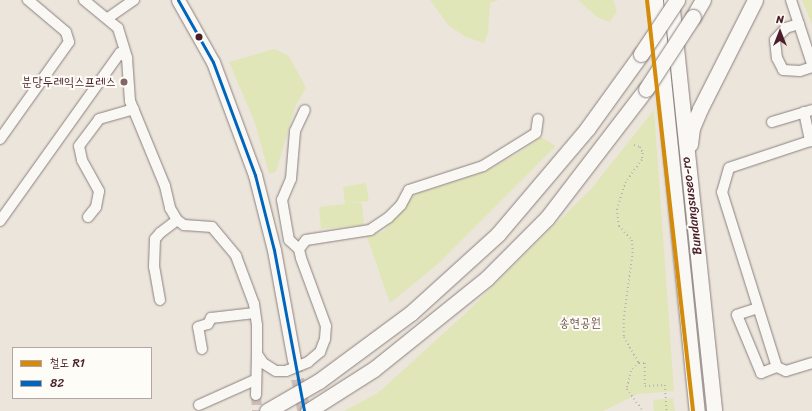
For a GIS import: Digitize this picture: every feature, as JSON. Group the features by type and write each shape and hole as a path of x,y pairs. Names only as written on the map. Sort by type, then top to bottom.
{"highway":[{"name":"Bundangsuseo-ro","path":"655,0 697,411"},
{"name":"Bundangsuseo-ro","path":"671,0 714,411"},
{"path":"267,411 319,381 411,313 498,234 587,129 678,0"},
{"path":"308,411 374,369 487,278 547,218 646,89 703,0"},
{"path":"687,164 692,128 755,0"},
{"path":"702,293 725,411"}],"main road":[{"path":"178,0 213,62 255,175 274,250 291,365"}],"street":[{"path":"0,139 70,42 66,32 28,0"},
{"path":"84,0 108,18 118,28 128,58 130,101 165,186 168,204 177,220 188,226 210,226 231,249 241,264 256,313 256,395"},
{"path":"108,18 134,0"},
{"path":"791,0 799,24 812,66 800,71 783,70 777,58 775,40 786,28 799,24"},
{"path":"0,221 120,53 128,58"},
{"path":"88,217 96,207 99,191 82,160 79,146 99,119 134,109"},
{"path":"257,354 261,361 273,370 308,362 320,352 326,326 317,307 299,249 289,240 278,202 291,179 295,131 305,110"},
{"path":"772,122 808,111 810,141 729,168 722,192 777,367"},
{"path":"299,249 306,240 370,230 392,214 409,190 483,166 536,133 538,119"},
{"path":"160,300 154,267 155,239 160,232 177,220"},
{"path":"758,308 737,315 761,373 777,367 786,371 812,363"},
{"path":"202,349 198,326 208,324 211,318 256,313"},
{"path":"199,405 255,380"}],"path":[{"path":"634,145 640,147 643,153 642,160 626,182 617,209 619,226 632,240 633,252 624,319 624,337 639,363"},
{"path":"642,410 627,389 631,371 639,363 645,363 645,386 665,385 667,411"}],"green space":[{"path":"430,0 499,0 490,3 488,33 484,43 466,37 449,26"},
{"path":"578,0 613,0 617,11 610,22 597,17"},
{"path":"802,0 812,0 812,25"},
{"path":"274,49 289,56 306,88 296,105 276,172 269,174 255,123 229,62"},
{"name":"송현공원","path":"654,110 674,391 638,394 603,411 344,411 378,393 468,311 591,189"},
{"path":"541,137 556,146 439,263 390,303 367,237 384,231 412,197 485,172 519,153"},
{"path":"366,183 369,201 351,203 362,203 364,225 321,229 319,207 345,204 343,187"},
{"path":"673,398 675,411 654,411 653,400"}],"tunnel":[{"path":"294,360 304,411"},
{"path":"256,395 257,411"}],"rail line":[{"name":"R1","path":"647,0 693,411"}],"transit line":[{"name":"82","path":"178,0 213,62 255,175 274,250 304,411"}],"place":[{"name":"분당두레익스프레스","path":"124,82"}]}
